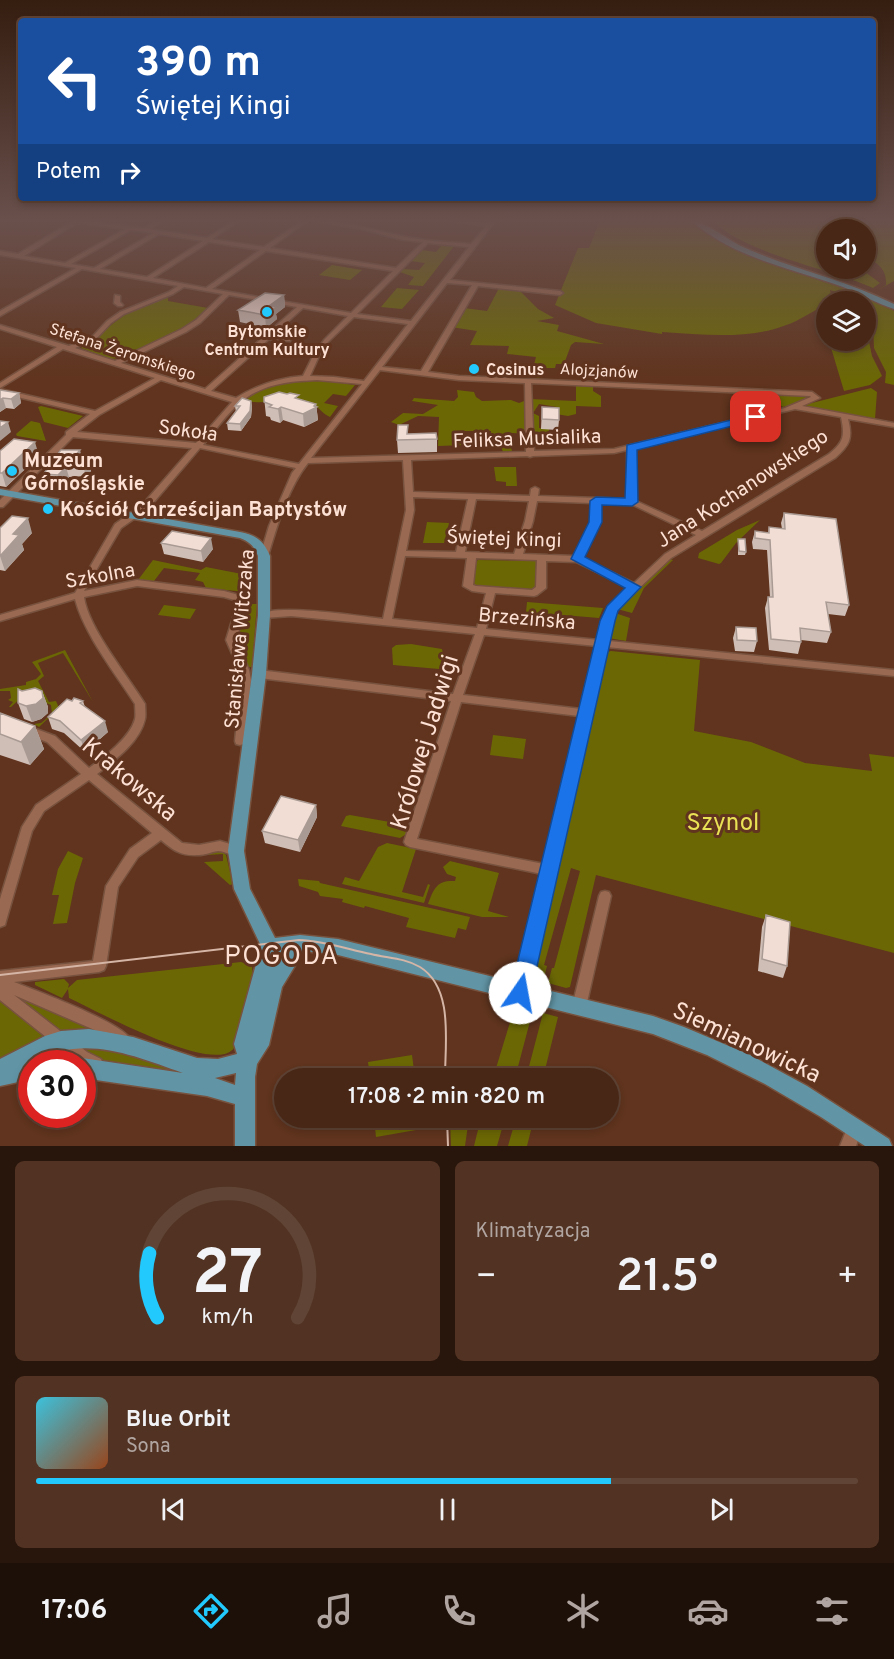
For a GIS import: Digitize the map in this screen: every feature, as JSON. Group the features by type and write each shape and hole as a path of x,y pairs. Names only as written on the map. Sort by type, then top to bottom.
{"main road":[{"path":"817,273 861,288"},
{"path":"822,273 892,303"},
{"path":"5,493 245,536 258,543 264,556"},
{"name":"Stanisława Witczaka","path":"264,556 264,615 259,674 236,851 242,889 270,946 274,983"},
{"path":"0,1069 31,1051 61,1040 99,1039 133,1047 197,1068 218,1069 248,1060 259,1045 274,983 300,943"},
{"name":"Siemianowicka","path":"270,946 300,943 338,947 653,1025 694,1040 806,1096 855,1126 882,1146"},
{"path":"245,1146 244,1097 248,1060 243,1044 270,946"},
{"path":"96,1069 207,1086 244,1097"},
{"path":"0,1076 18,1072"}],"street":[{"path":"0,314 71,273"},
{"path":"119,273 352,315 412,322"},
{"path":"148,279 157,273"},
{"path":"208,289 230,273"},
{"path":"306,378 320,349 394,273"},
{"name":"Stanisława Witczaka","path":"264,556 287,489 302,464 452,273"},
{"path":"446,281 560,293"},
{"path":"423,374 476,284"},
{"path":"71,348 95,337 127,307 171,293 184,285"},
{"path":"117,362 188,328 207,313 216,301 228,293"},
{"path":"117,296 117,303 127,307"},
{"path":"206,392 302,306"},
{"name":"Stefana Żeromskiego","path":"0,327 237,401"},
{"path":"267,337 288,340"},
{"path":"0,386 63,346"},
{"name":"Alojzjanów","path":"378,368 459,378 812,394 816,399"},
{"path":"0,504 5,493 69,434 96,413 160,377"},
{"path":"0,921 23,839 31,819 40,808 122,748 134,733 143,712 79,605 77,596 118,526 145,507 237,401 261,387 306,378 367,383"},
{"path":"528,382 530,455"},
{"path":"0,391 96,413"},
{"name":"Feliksa Musialika","path":"302,464 590,453 631,448 795,407 816,399"},
{"path":"795,407 894,424"},
{"name":"Jana Kochanowskiego","path":"520,993 585,712 612,609 668,556 845,446 849,434 844,416"},
{"name":"Sokoła","path":"69,434 199,446 302,464"},
{"path":"631,448 632,502"},
{"path":"387,622 408,520 407,459"},
{"path":"409,494 472,497 535,494 596,501 632,502 700,534"},
{"path":"518,557 535,494"},
{"path":"460,555 472,497"},
{"path":"578,559 596,522 596,501"},
{"name":"Świętej Kingi","path":"402,553 578,559 634,587"},
{"path":"472,556 468,586 490,591 534,593 540,591 542,558"},
{"name":"Szkolna","path":"0,618 77,596 137,583 224,594 243,599 231,640 246,680 240,741"},
{"name":"Królowej Jadwigi","path":"490,591 481,631 410,842 549,870"},
{"name":"Brzezińska","path":"264,615 291,613 894,672"},
{"path":"259,674 585,712"},
{"name":"Krakowska","path":"20,728 51,739 179,848 188,850 220,846 236,851"},
{"path":"0,977 99,966 112,886 134,853 161,833"},
{"path":"579,1007 604,896"},
{"path":"0,982 102,1026 133,1047"},
{"path":"0,992 82,1057 111,1071"},
{"path":"848,1146 855,1126"}],"green space":[{"path":"321,273 358,273 350,280 319,275"},
{"path":"404,273 433,273 423,286 408,285 414,277"},
{"path":"568,273 798,273 852,291 816,291 815,311 790,324 755,333 718,335 662,332 662,334 596,323 555,305"},
{"path":"884,273 894,273 894,281 878,290 886,285"},
{"path":"849,279 875,279 880,283 873,288"},
{"path":"397,288 419,290 402,309 381,307"},
{"path":"499,288 519,290 538,309 554,318 537,321 559,325 557,331 604,344 575,342 571,345 564,364 556,364 555,368 545,368 542,378 531,377 536,357 507,354 509,346 470,345 477,331 451,327 464,308 487,311"},
{"path":"168,298 168,301 208,308 185,328 120,358 111,359 81,348 127,313"},
{"path":"876,300 894,311 894,385 885,383 886,372 876,351"},
{"path":"832,351 871,351 882,376 870,385 844,391"},
{"path":"304,381 355,385 346,396 333,394 324,403 338,406 330,417 307,401 292,399 252,402 245,400 273,386"},
{"path":"576,385 593,386 593,391 601,396 601,407 576,406 576,414 568,416 556,414 557,407 539,404 533,413 539,416 539,428 549,429 549,435 512,433 510,444 512,451 503,452 500,444 494,444 497,434 491,434 491,431 464,431 465,445 438,446 439,417 418,416 399,425 391,422 403,413 423,414 438,405 412,401 414,398 454,401 458,397 457,390 474,392 476,397 482,401 511,400 519,403 529,399 576,401"},
{"path":"871,388 877,392 875,419 831,413 804,405"},
{"path":"762,393 804,395 808,400 783,407"},
{"path":"38,407 83,416 68,428 44,422"},
{"path":"31,421 40,423 46,441 17,436 16,434"},
{"path":"494,467 516,467 517,486 506,486 506,482 496,481"},
{"path":"760,520 736,543 721,563 698,558 699,553 737,530"},
{"path":"427,522 449,523 444,543 423,543"},
{"path":"670,559 673,560 644,588 632,613 617,609"},
{"path":"153,560 201,570 206,567 247,575 246,592 206,588 203,582 195,580 200,573 164,568 154,581 138,580"},
{"path":"478,560 536,561 536,588 533,590 474,585 475,563"},
{"path":"527,602 603,608 599,618 526,612"},
{"path":"247,604 257,604 252,667 246,667 236,641"},
{"path":"164,605 196,609 190,619 158,615"},
{"path":"615,613 630,618 626,641 608,638"},
{"path":"411,644 442,649 444,658 439,669 393,665 392,648 396,645"},
{"path":"65,650 93,702 63,653 38,663 44,676 38,681 49,702 56,701 59,708 39,727 34,724 41,723 52,714 51,705 25,694 9,707 13,702 8,700 11,698 10,691 0,691 0,689 26,685 26,682 36,679 41,674 32,662"},
{"name":"Szynol","path":"611,651 700,660 694,731 751,742 805,763 872,771 869,754 894,757 894,953 596,875 570,987 566,988 548,983 580,871 571,868 544,965 547,966 543,982 528,978 604,653"},
{"path":"493,735 526,739 523,759 490,755"},
{"path":"346,816 410,827 408,833 400,838 341,826"},
{"path":"387,843 416,849 402,892 423,897 428,884 430,885 424,903 342,884 345,877 359,881 378,847"},
{"path":"68,851 83,858 67,923 53,924 59,895 52,895 58,869"},
{"path":"222,851 226,855 233,884 230,885 204,862 223,861 223,854 207,855 211,852"},
{"path":"450,861 499,873 488,911 509,917 482,917 428,904 437,886 444,882 455,881 456,877 447,874 443,867"},
{"path":"298,879 319,881 470,917 466,930 458,928 455,938 406,927 409,918 342,902 343,899 320,896 318,892 299,886"},
{"path":"241,962 252,966 253,977 234,1048 223,1054 204,1054 180,1048 69,998 68,989 62,998 35,985 35,982 64,979 69,984 68,988 77,980"},
{"path":"16,995 96,1031 64,1036 15,997"},
{"path":"0,999 48,1037 23,1050 18,1050 18,1053 0,1062"},
{"path":"515,1006 533,1010 518,1068 496,1068"},
{"path":"543,1013 558,1017 545,1068 529,1068"},
{"path":"77,1043 100,1045 185,1073 184,1075 141,1070 113,1064 96,1057 96,1050 85,1050"},
{"path":"412,1055 414,1068 369,1068 368,1062"},
{"path":"375,1128 422,1128 422,1129 376,1137"},
{"path":"450,1128 468,1128 465,1146 451,1146"},
{"path":"478,1128 502,1128 497,1146 474,1146"},
{"path":"513,1128 532,1128 527,1146 508,1146"}],"building":[{"path":"265,293 284,295 269,306 276,307 265,315 238,310"},
{"path":"0,390 19,393 11,399 0,400"},
{"path":"279,392 299,395 295,398 316,404 314,406 317,407 303,414 281,407 278,409 269,407 272,405 264,402 264,397"},
{"path":"242,398 251,401 250,411 240,424 227,423 240,406 235,406"},
{"path":"542,407 559,408 559,420 542,419"},
{"path":"0,421 8,422 0,428"},
{"path":"398,425 408,425 407,434 436,433 437,439 397,440"},
{"path":"14,439 35,442 0,473 0,451"},
{"path":"61,450 80,450 73,458 88,460 83,466 66,467 58,475 43,474 57,459 53,459"},
{"path":"784,513 836,519 849,605 826,602 831,632 800,628 801,642 771,639 768,597 773,597 770,540 755,538 755,531 769,533 769,527 785,529"},
{"path":"12,516 28,518 13,534 19,535 0,556 0,528"},
{"path":"172,531 211,538 201,551 161,543"},
{"path":"738,539 745,539 746,552 739,551"},
{"path":"736,627 756,628 757,641 737,640"},
{"path":"35,688 42,691 43,698 36,704 26,706 18,703 18,689 22,691"},
{"path":"74,698 83,701 80,703 105,721 81,740 60,721 48,717 67,699 72,701"},
{"path":"0,713 35,726 21,742 0,734"},
{"path":"281,796 316,805 298,840 262,831"},
{"path":"766,915 790,922 787,966 762,959"}],"tram line":[{"path":"0,975 299,940 326,944 402,960 420,967 431,976 443,1002 446,1033 445,1068"},
{"path":"447,1128 448,1146"}],"place":[{"name":"Bytomskie Centrum Kultury","path":"267,312"},
{"name":"Cosinus","path":"474,369"},
{"name":"Muzeum Górnośląskie","path":"12,471"},
{"name":"Kościół Chrześcijan Baptystów","path":"48,509"}],"district":[{"name":"POGODA","path":"282,955"}],"route":[{"path":"520,993 608,621 612,609 634,587 578,559 596,522 596,501 632,502 631,448 756,417"}]}
